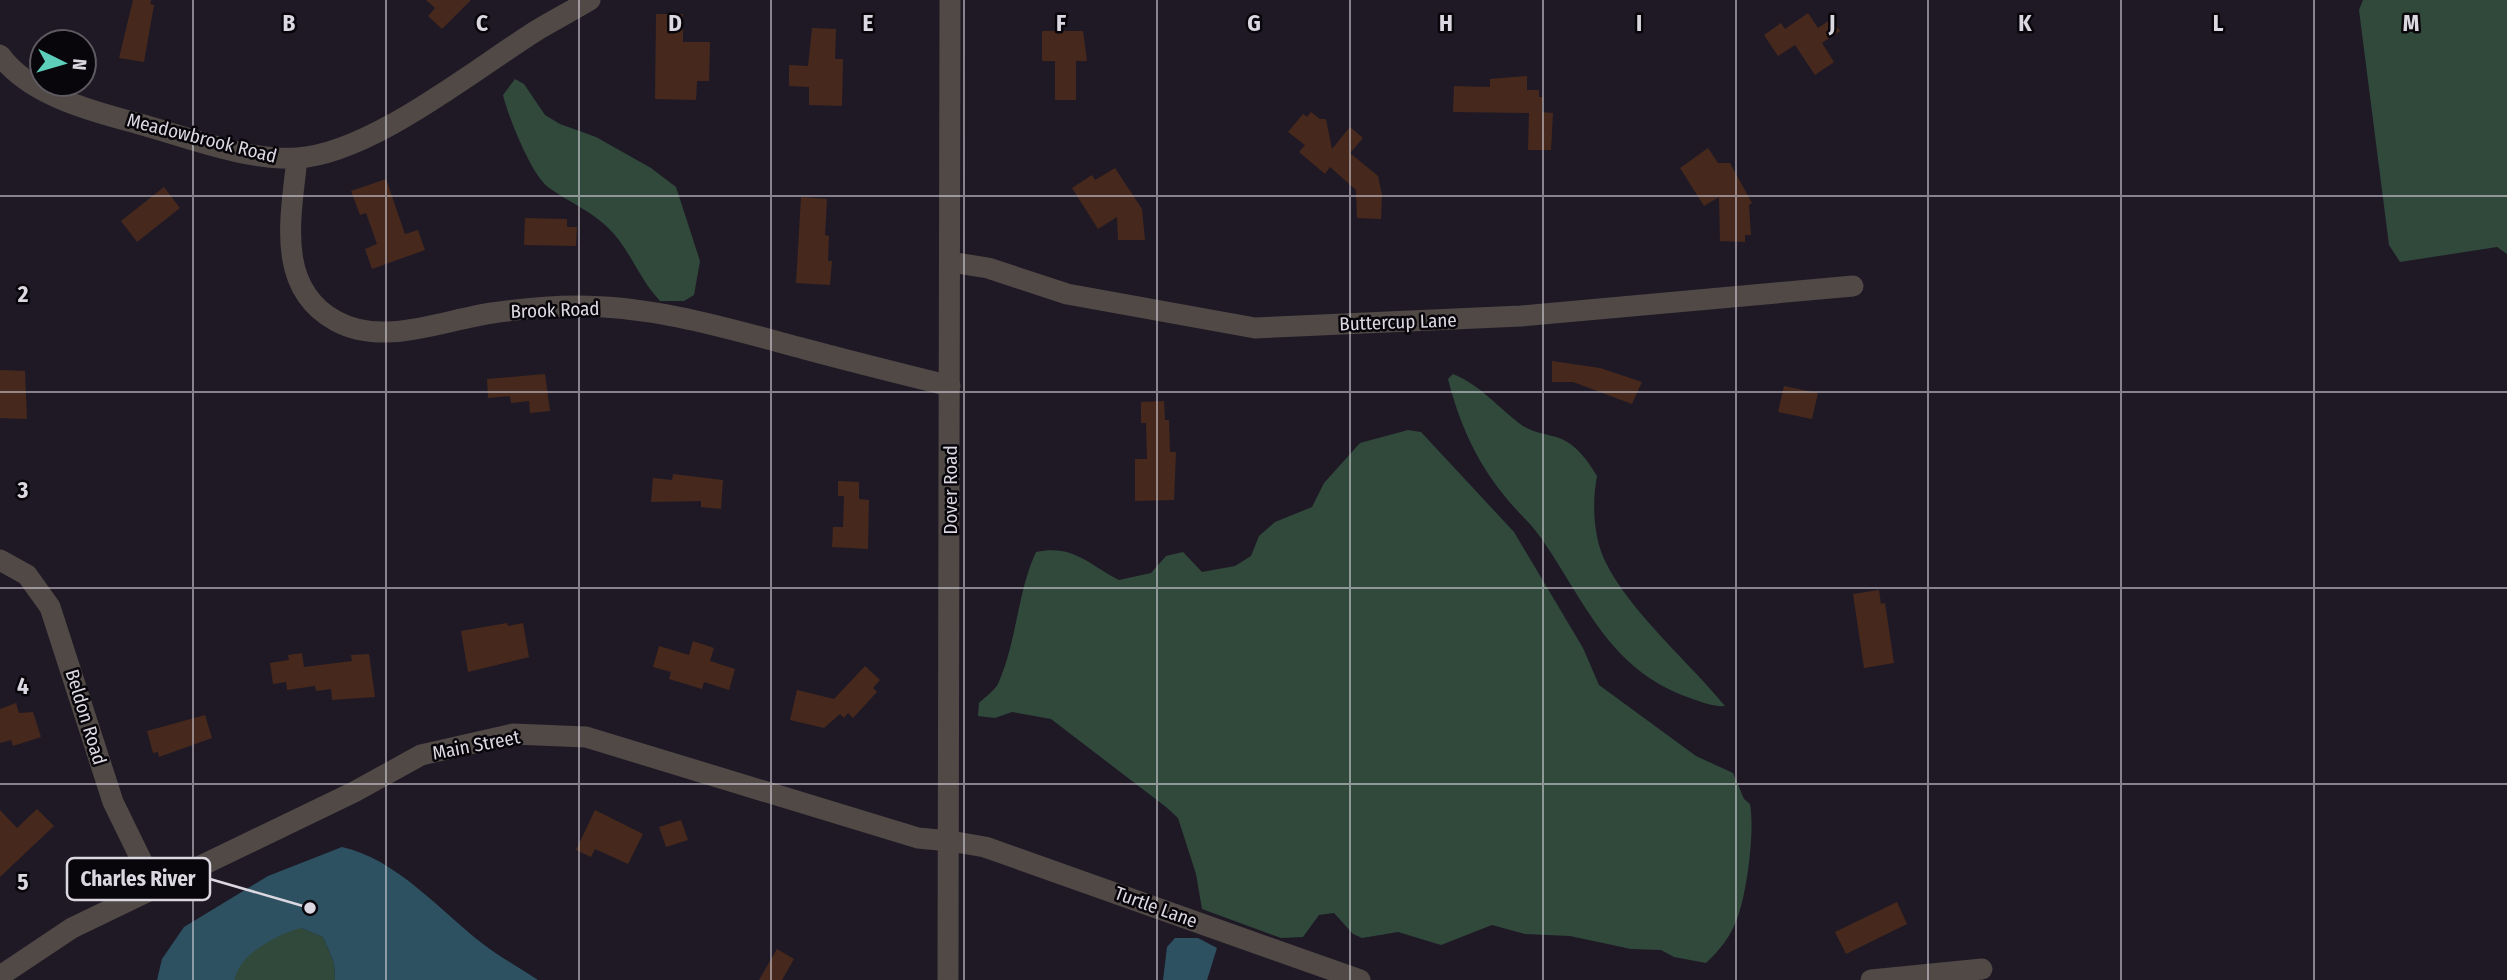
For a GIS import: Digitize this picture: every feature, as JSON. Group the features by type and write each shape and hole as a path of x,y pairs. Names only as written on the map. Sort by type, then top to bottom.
{"street":[{"name":"Meadowbrook Road","path":"0,55 32,82 79,105 251,153 297,159 331,150 396,122 590,0"},
{"name":"Dover Road","path":"948,980 950,0"},
{"name":"Brook Road","path":"297,159 290,239 292,266 307,297 321,311 353,328 386,332 492,313 577,306 642,310 723,327 950,386"},
{"name":"Buttercup Lane","path":"950,262 988,268 1067,294 1255,328 1521,316 1853,286"},
{"name":"Beldon Road","path":"0,560 27,575 50,607 113,803 155,888"},
{"name":"Main Street","path":"0,976 72,928 354,792 421,755 513,734 586,737 918,838 950,841"},
{"name":"Turtle Lane","path":"950,841 985,847 1360,980"},
{"path":"1871,980 1982,969"}],"green space":[{"path":"2363,0 2507,0 2507,254 2497,247 2400,262 2389,245 2359,10"},
{"path":"515,79 524,84 545,115 560,124 596,137 651,168 676,187 700,261 694,295 684,301 660,301 607,227 541,180 521,144 503,95"},
{"path":"1453,374 1481,391 1523,426 1565,441 1586,459 1597,476 1594,497 1596,530 1605,561 1629,599 1725,706 1703,703 1662,686 1619,652 1586,609 1541,538 1503,494 1476,454 1452,395 1448,379"},
{"path":"1408,430 1421,432 1514,532 1583,648 1599,685 1696,756 1733,773 1744,799 1750,804 1751,845 1747,878 1734,926 1724,943 1706,963 1674,957 1661,950 1631,949 1570,936 1525,934 1492,925 1441,945 1398,932 1362,938 1353,934 1334,913 1319,915 1303,937 1281,938 1202,909 1196,874 1178,818 1051,719 1012,712 995,718 978,716 979,703 996,687 1004,668 1036,552 1049,550 1070,553 1119,580 1151,573 1166,556 1183,552 1202,572 1235,566 1251,556 1259,536 1275,522 1312,507 1324,483 1360,443"},
{"path":"252,927 301,928 323,937 334,963 335,980 224,980 237,965"}],"water":[{"path":"342,847 400,874 483,944 538,980 335,980 334,963 323,937 301,928 252,927 237,965 224,980 157,980 162,959 184,927 268,876"},
{"path":"1175,938 1198,938 1217,948 1207,980 1163,980 1167,947"}],"building":[{"path":"133,0 151,0 150,4 154,5 144,62 119,58"},
{"path":"426,0 471,0 442,29 428,16 435,8"},
{"path":"1808,13 1818,28 1831,19 1840,31 1822,43 1834,62 1815,75 1795,45 1778,56 1764,35 1781,23 1785,29"},
{"path":"656,14 683,14 683,42 710,42 709,81 697,81 696,100 655,99"},
{"path":"812,28 836,29 835,59 843,59 842,106 809,105 809,87 789,86 789,65 808,66"},
{"path":"1042,31 1083,31 1087,61 1076,61 1076,100 1055,100 1055,61 1042,61"},
{"path":"1527,76 1527,90 1539,90 1539,97 1543,97 1542,112 1553,113 1551,150 1528,150 1529,113 1453,112 1454,86 1490,87 1490,79"},
{"path":"1311,112 1320,119 1326,119 1332,149 1350,127 1363,138 1350,153 1378,176 1382,195 1381,219 1357,218 1356,190 1330,167 1325,174 1299,152 1305,145 1288,132 1303,114 1307,117"},
{"path":"1708,148 1718,163 1730,163 1752,203 1749,205 1751,235 1745,235 1745,242 1720,241 1719,197 1704,206 1680,168"},
{"path":"1115,168 1142,209 1145,240 1118,240 1117,217 1098,229 1072,188 1092,175 1095,180"},
{"path":"386,179 405,234 418,230 425,250 372,269 365,249 377,244 366,213 360,215 351,191"},
{"path":"164,187 180,208 137,242 121,221"},
{"path":"801,197 827,199 825,235 829,236 828,261 832,261 830,285 796,283"},
{"path":"525,218 567,219 567,227 577,227 576,246 524,245"},
{"path":"1552,361 1600,368 1642,382 1632,404 1573,382 1552,382"},
{"path":"0,370 25,371 27,419 0,418"},
{"path":"545,374 550,411 530,413 529,401 511,403 510,396 488,398 487,379"},
{"path":"1784,386 1818,393 1812,419 1778,412"},
{"path":"1164,401 1165,420 1169,420 1170,452 1176,452 1174,500 1135,501 1135,459 1147,459 1146,423 1141,423 1141,402"},
{"path":"673,474 723,480 721,509 701,507 701,501 651,502 653,478 672,480"},
{"path":"838,481 859,482 859,499 869,500 868,549 832,547 833,527 843,527 844,496 838,496"},
{"path":"1879,590 1881,604 1885,603 1894,663 1864,668 1853,594"},
{"path":"507,623 508,626 523,623 529,657 468,672 461,631"},
{"path":"693,641 714,648 710,661 735,669 729,690 704,682 702,689 669,679 671,672 653,667 659,646 689,655"},
{"path":"302,653 304,667 352,661 351,655 369,654 375,697 332,700 331,689 316,691 315,686 287,690 286,682 273,684 270,663 289,660 288,655"},
{"path":"865,666 880,680 873,688 877,692 853,718 848,713 844,718 840,714 824,728 790,720 797,690 834,699"},
{"path":"16,703 19,713 33,712 41,737 13,746 11,740 0,743 0,709"},
{"path":"205,715 212,738 159,757 158,752 153,753 147,731"},
{"path":"37,809 54,826 0,877 0,810 17,828"},
{"path":"595,810 643,834 628,864 595,849 591,857 576,850"},
{"path":"681,820 688,840 666,847 659,827"},
{"path":"1897,902 1907,924 1846,954 1835,932"},
{"path":"777,949 794,959 782,980 759,980"}],"waterway":[{"path":"217,980 228,954 250,933 277,918 304,909"}],"place":[{"name":"Charles River","path":"310,908"}]}
